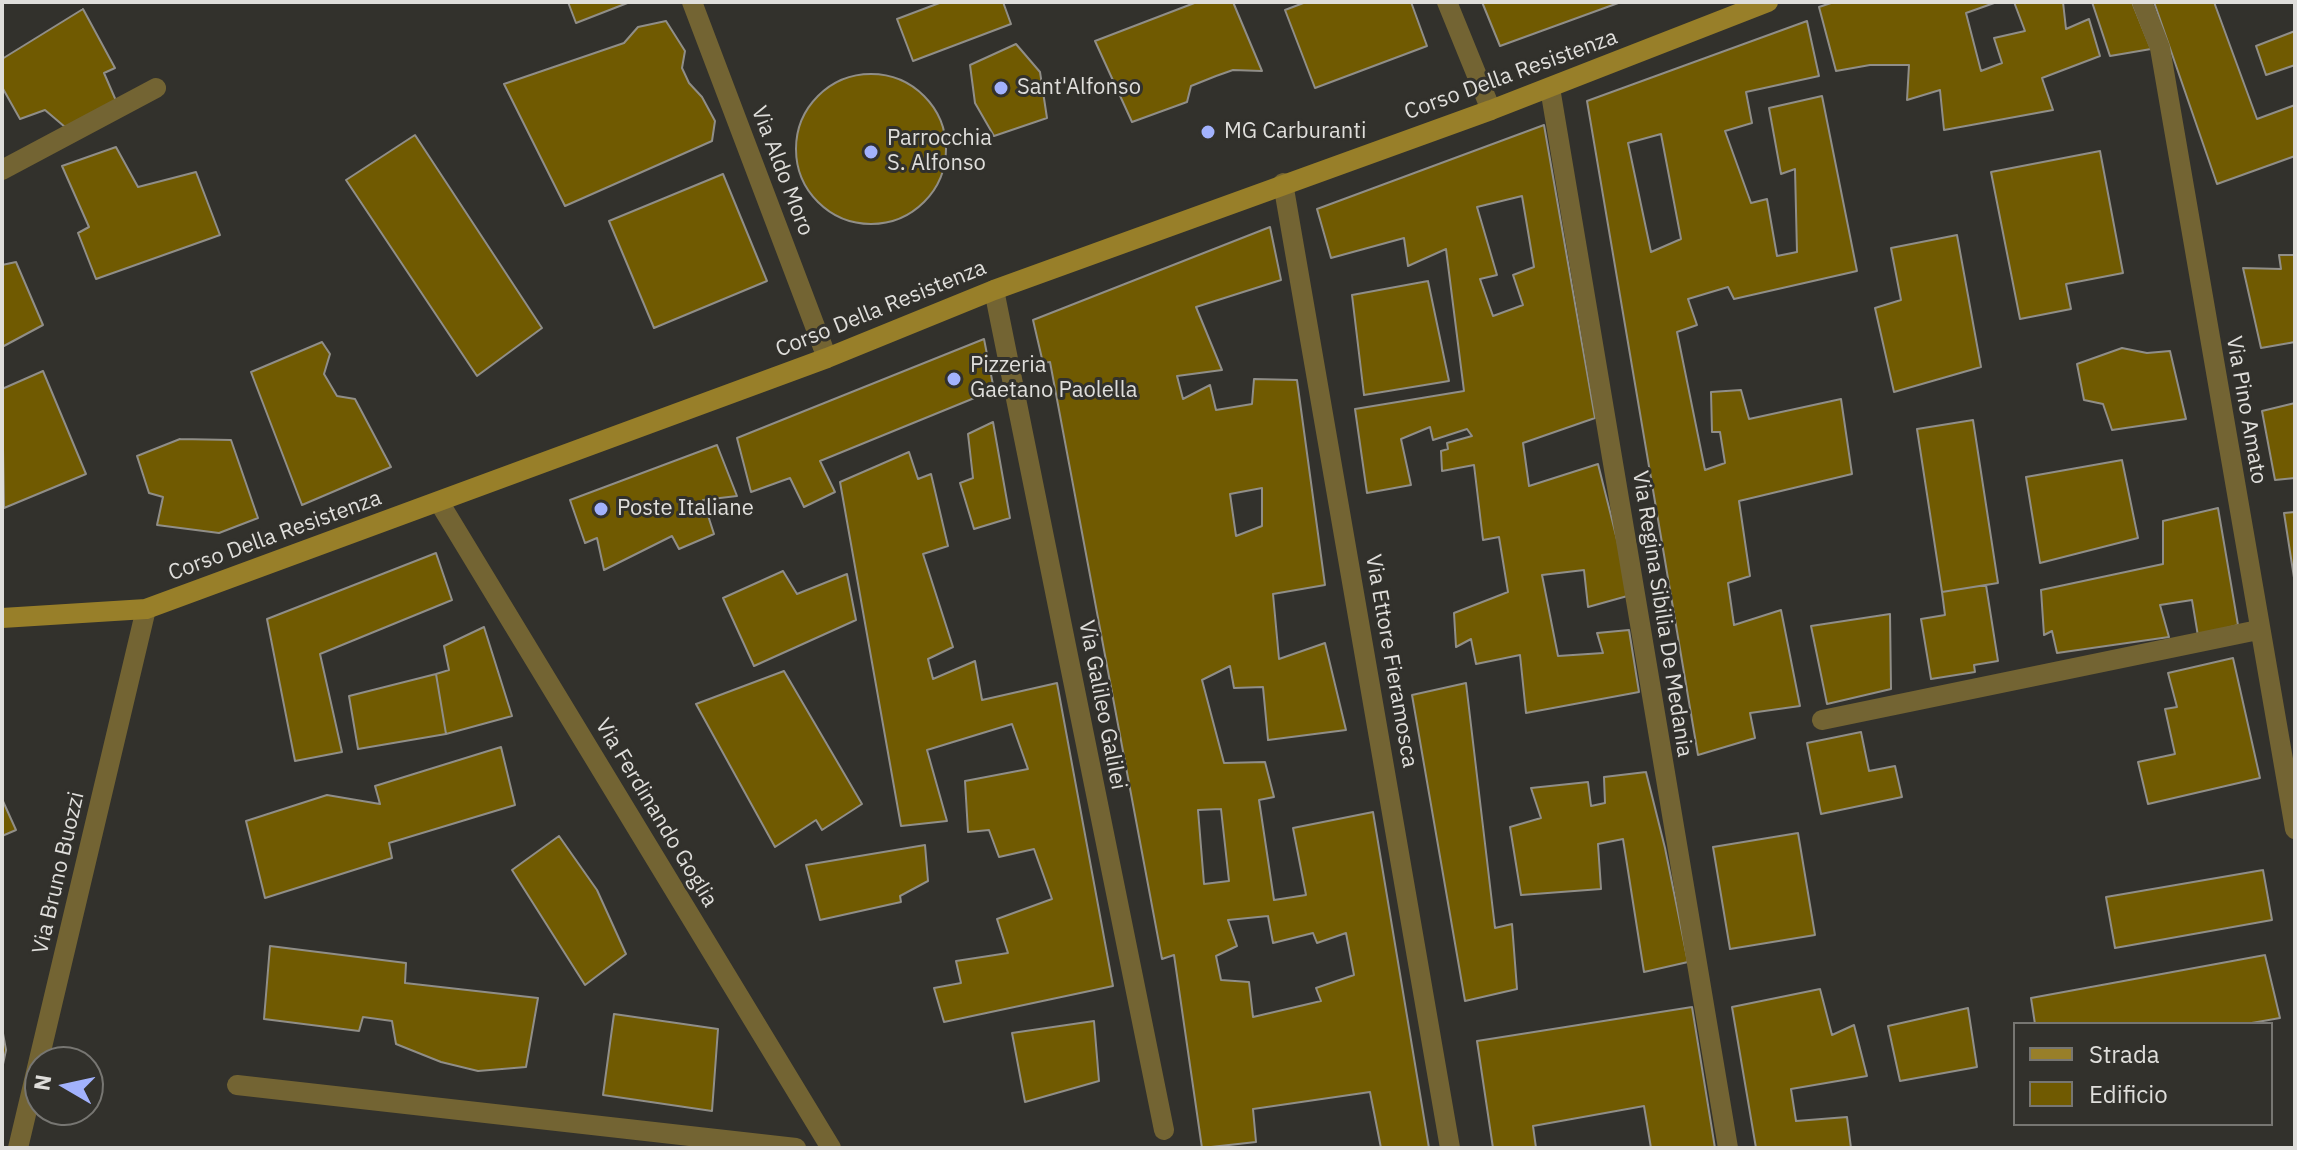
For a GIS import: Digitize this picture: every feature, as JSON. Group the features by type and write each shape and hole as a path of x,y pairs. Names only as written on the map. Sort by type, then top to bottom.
{"main road":[{"name":"Corso Della Resistenza","path":"2,618 146,609 827,358 994,290 1550,88 1768,2"}],"street":[{"name":"Via Aldo Moro","path":"692,2 827,358"},
{"path":"1447,2 1491,110"},
{"name":"Via Pino Amato","path":"2142,2 2160,48 2258,630 2295,829"},
{"path":"2,170 156,88"},
{"name":"Via Regina Sibilia De Medania","path":"1550,88 1728,1148"},
{"name":"Via Ettore Fieramosca","path":"1283,183 1450,1148"},
{"name":"Via Galileo Galilei","path":"994,290 1164,1130"},
{"name":"Via Ferdinando Goglia","path":"439,502 831,1148"},
{"name":"Via Bruno Buozzi","path":"18,1148 146,609"},
{"path":"1822,720 2258,630"},
{"path":"237,1085 796,1148"}],"building":[{"path":"568,2 630,2 576,23"},
{"path":"942,2 1003,2 1011,24 913,61 897,19"},
{"path":"1197,2 1233,2 1262,71 1233,70 1216,76 1191,86 1187,102 1132,122 1095,41"},
{"path":"1306,2 1411,2 1427,46 1315,88 1285,10"},
{"path":"1482,2 1621,2 1500,46"},
{"path":"1834,2 1997,2 1966,13 1981,71 2002,63 1994,38 2025,31 2014,2 2063,2 2066,29 2089,19 2100,56 2042,78 2053,110 1944,130 1940,90 1907,100 1909,65 1870,65 1836,71 1819,7"},
{"path":"2092,2 2132,2 2151,49 2110,56"},
{"path":"2154,2 2214,2 2257,119 2295,105 2295,156 2217,184"},
{"path":"83,9 115,68 104,73 117,103 65,127 45,110 20,119 2,87 2,59"},
{"path":"666,21 685,51 682,68 689,83 702,97 715,121 712,141 565,206 504,84 624,43 638,27"},
{"path":"1807,21 1819,76 1746,92 1752,123 1725,131 1751,203 1767,199 1777,256 1797,252 1795,169 1781,174 1769,108 1822,96 1857,271 1734,299 1728,287 1688,299 1697,325 1677,332 1705,470 1725,463 1720,432 1712,432 1711,392 1741,390 1749,419 1841,399 1852,474 1739,501 1750,576 1728,583 1734,625 1781,610 1800,706 1750,713 1755,738 1698,755 1587,101","holes":["1661,134 1681,239 1651,252 1628,143"]},
{"path":"2295,31 2295,65 2266,75 2256,46"},
{"path":"1016,44 1040,72 1047,118 994,136 975,103 970,65"},
{"name":"Parrocchia S. Alfonso","path":"871,74 900,80 924,96 940,120 946,149 940,178 924,202 900,218 871,224 842,218 818,202 802,178 796,149 802,120 818,96 842,80"},
{"path":"1544,125 1595,418 1523,443 1529,486 1598,464 1631,595 1588,607 1584,570 1542,575 1558,656 1603,653 1597,633 1629,630 1639,692 1526,713 1520,655 1476,664 1471,639 1456,647 1454,613 1508,592 1499,537 1483,540 1474,465 1442,471 1441,451 1448,449 1447,443 1472,436 1467,429 1433,440 1430,427 1401,439 1411,485 1367,493 1355,409 1464,391 1446,249 1408,266 1404,238 1331,258 1317,209","holes":["1522,196 1534,267 1513,275 1523,305 1493,316 1480,279 1497,275 1477,207"]},
{"path":"415,135 542,328 477,376 346,180"},
{"path":"116,147 138,187 196,172 220,235 96,279 78,233 89,227 62,166"},
{"path":"2100,151 2123,273 2066,284 2071,309 2020,319 1991,172"},
{"path":"723,174 767,281 654,328 609,221"},
{"path":"1270,227 1281,280 1196,307 1222,370 1177,376 1183,399 1210,385 1216,410 1252,404 1254,379 1297,380 1325,585 1273,594 1279,659 1325,643 1346,730 1268,740 1263,687 1234,688 1230,666 1202,680 1224,763 1265,762 1274,797 1259,800 1274,900 1306,895 1293,828 1373,812 1429,1148 1381,1148 1370,1092 1253,1109 1256,1142 1202,1148 1174,955 1162,959 1050,362 1043,363 1033,320","holes":["1262,488 1262,526 1236,536 1230,494","1221,809 1229,881 1204,884 1198,810","1268,916 1273,943 1313,933 1317,943 1346,933 1354,975 1316,988 1321,1001 1253,1017 1249,982 1221,980 1216,956 1237,946 1228,920"]},
{"path":"1957,235 1981,367 1894,392 1875,308 1901,300 1891,248"},
{"path":"2279,255 2295,255 2295,342 2261,348 2243,268 2281,269"},
{"path":"16,262 43,325 2,347 2,265"},
{"path":"1428,281 1449,381 1364,395 1352,295"},
{"path":"984,339 994,390 820,461 835,492 804,507 790,478 751,492 737,438"},
{"path":"322,342 330,354 324,374 337,396 355,399 391,467 302,505 251,372"},
{"path":"2122,348 2147,353 2170,351 2186,419 2112,430 2103,404 2084,400 2077,364"},
{"path":"43,371 86,474 4,508 2,389"},
{"path":"2295,403 2295,478 2275,480 2262,411"},
{"path":"1973,420 1998,583 1942,592 1917,429"},
{"path":"993,422 1010,518 974,529 960,483 973,478 968,434"},
{"path":"180,439 231,440 258,518 219,533 157,525 163,497 149,493 137,456"},
{"path":"717,445 737,496 703,500 714,534 679,549 672,536 604,570 597,538 585,543 570,500"},
{"path":"909,452 918,479 931,474 948,546 923,554 953,647 928,659 933,679 975,661 982,700 1057,683 1113,986 944,1022 934,988 961,983 956,961 1008,953 997,919 1052,899 1034,849 999,857 989,830 968,832 965,781 1028,769 1012,724 927,750 947,821 901,826 840,482"},
{"path":"2122,460 2138,538 2040,563 2026,477"},
{"path":"2218,508 2238,625 2198,636 2192,600 2160,605 2169,637 2057,653 2052,631 2044,635 2041,590 2163,564 2163,521"},
{"path":"2295,512 2295,584 2284,513"},
{"path":"436,553 452,600 320,654 342,752 295,761 267,619"},
{"path":"783,571 797,594 847,574 856,620 754,666 723,598"},
{"path":"1986,585 1998,661 1974,665 1975,672 1931,679 1921,619 1945,615 1942,592"},
{"path":"1890,614 1891,689 1827,704 1811,626"},
{"path":"484,627 512,716 446,734 436,674 449,670 444,646"},
{"path":"2233,658 2260,778 2148,804 2138,762 2175,754 2165,709 2177,707 2168,673"},
{"path":"784,671 862,804 822,830 816,820 775,847 696,704"},
{"path":"436,674 446,734 358,749 349,696"},
{"path":"1466,683 1495,928 1512,924 1517,989 1465,1001 1412,695"},
{"path":"1861,732 1869,771 1895,766 1902,797 1821,814 1807,743"},
{"path":"501,747 515,805 389,843 392,858 265,898 246,821 327,795 380,804 375,786"},
{"path":"1646,772 1688,962 1644,972 1623,839 1598,844 1601,889 1521,895 1510,827 1541,818 1531,788 1588,782 1591,806 1605,803 1604,777"},
{"path":"2,799 16,830 2,836"},
{"path":"1798,833 1815,935 1730,949 1713,847"},
{"path":"559,836 597,890 626,954 585,985 512,870"},
{"path":"925,845 928,881 900,896 901,902 820,920 806,865"},
{"path":"2263,870 2272,920 2115,948 2106,897"},
{"path":"270,946 406,963 405,983 538,998 526,1067 478,1071 441,1062 396,1044 392,1021 363,1017 359,1031 264,1019"},
{"path":"2265,955 2280,1018 2257,1022 2035,1022 2031,998"},
{"path":"1820,989 1832,1035 1854,1025 1867,1076 1791,1089 1796,1121 1847,1117 1851,1148 1756,1148 1732,1007"},
{"path":"1692,1007 1715,1148 1651,1148 1644,1106 1533,1126 1536,1148 1493,1148 1477,1041"},
{"path":"1968,1008 1977,1067 1900,1081 1888,1026"},
{"path":"614,1014 718,1029 712,1111 603,1095"},
{"path":"1094,1021 1099,1081 1025,1102 1012,1033"},
{"path":"2,1028 6,1050 2,1069"}],"place":[{"name":"Sant'Alfonso","path":"1001,88"},
{"name":"MG Carburanti","path":"1208,132"},
{"name":"Parrocchia S. Alfonso","path":"871,152"},
{"name":"Pizzeria Gaetano Paolella","path":"954,379"},
{"name":"Poste Italiane","path":"601,509"}]}
